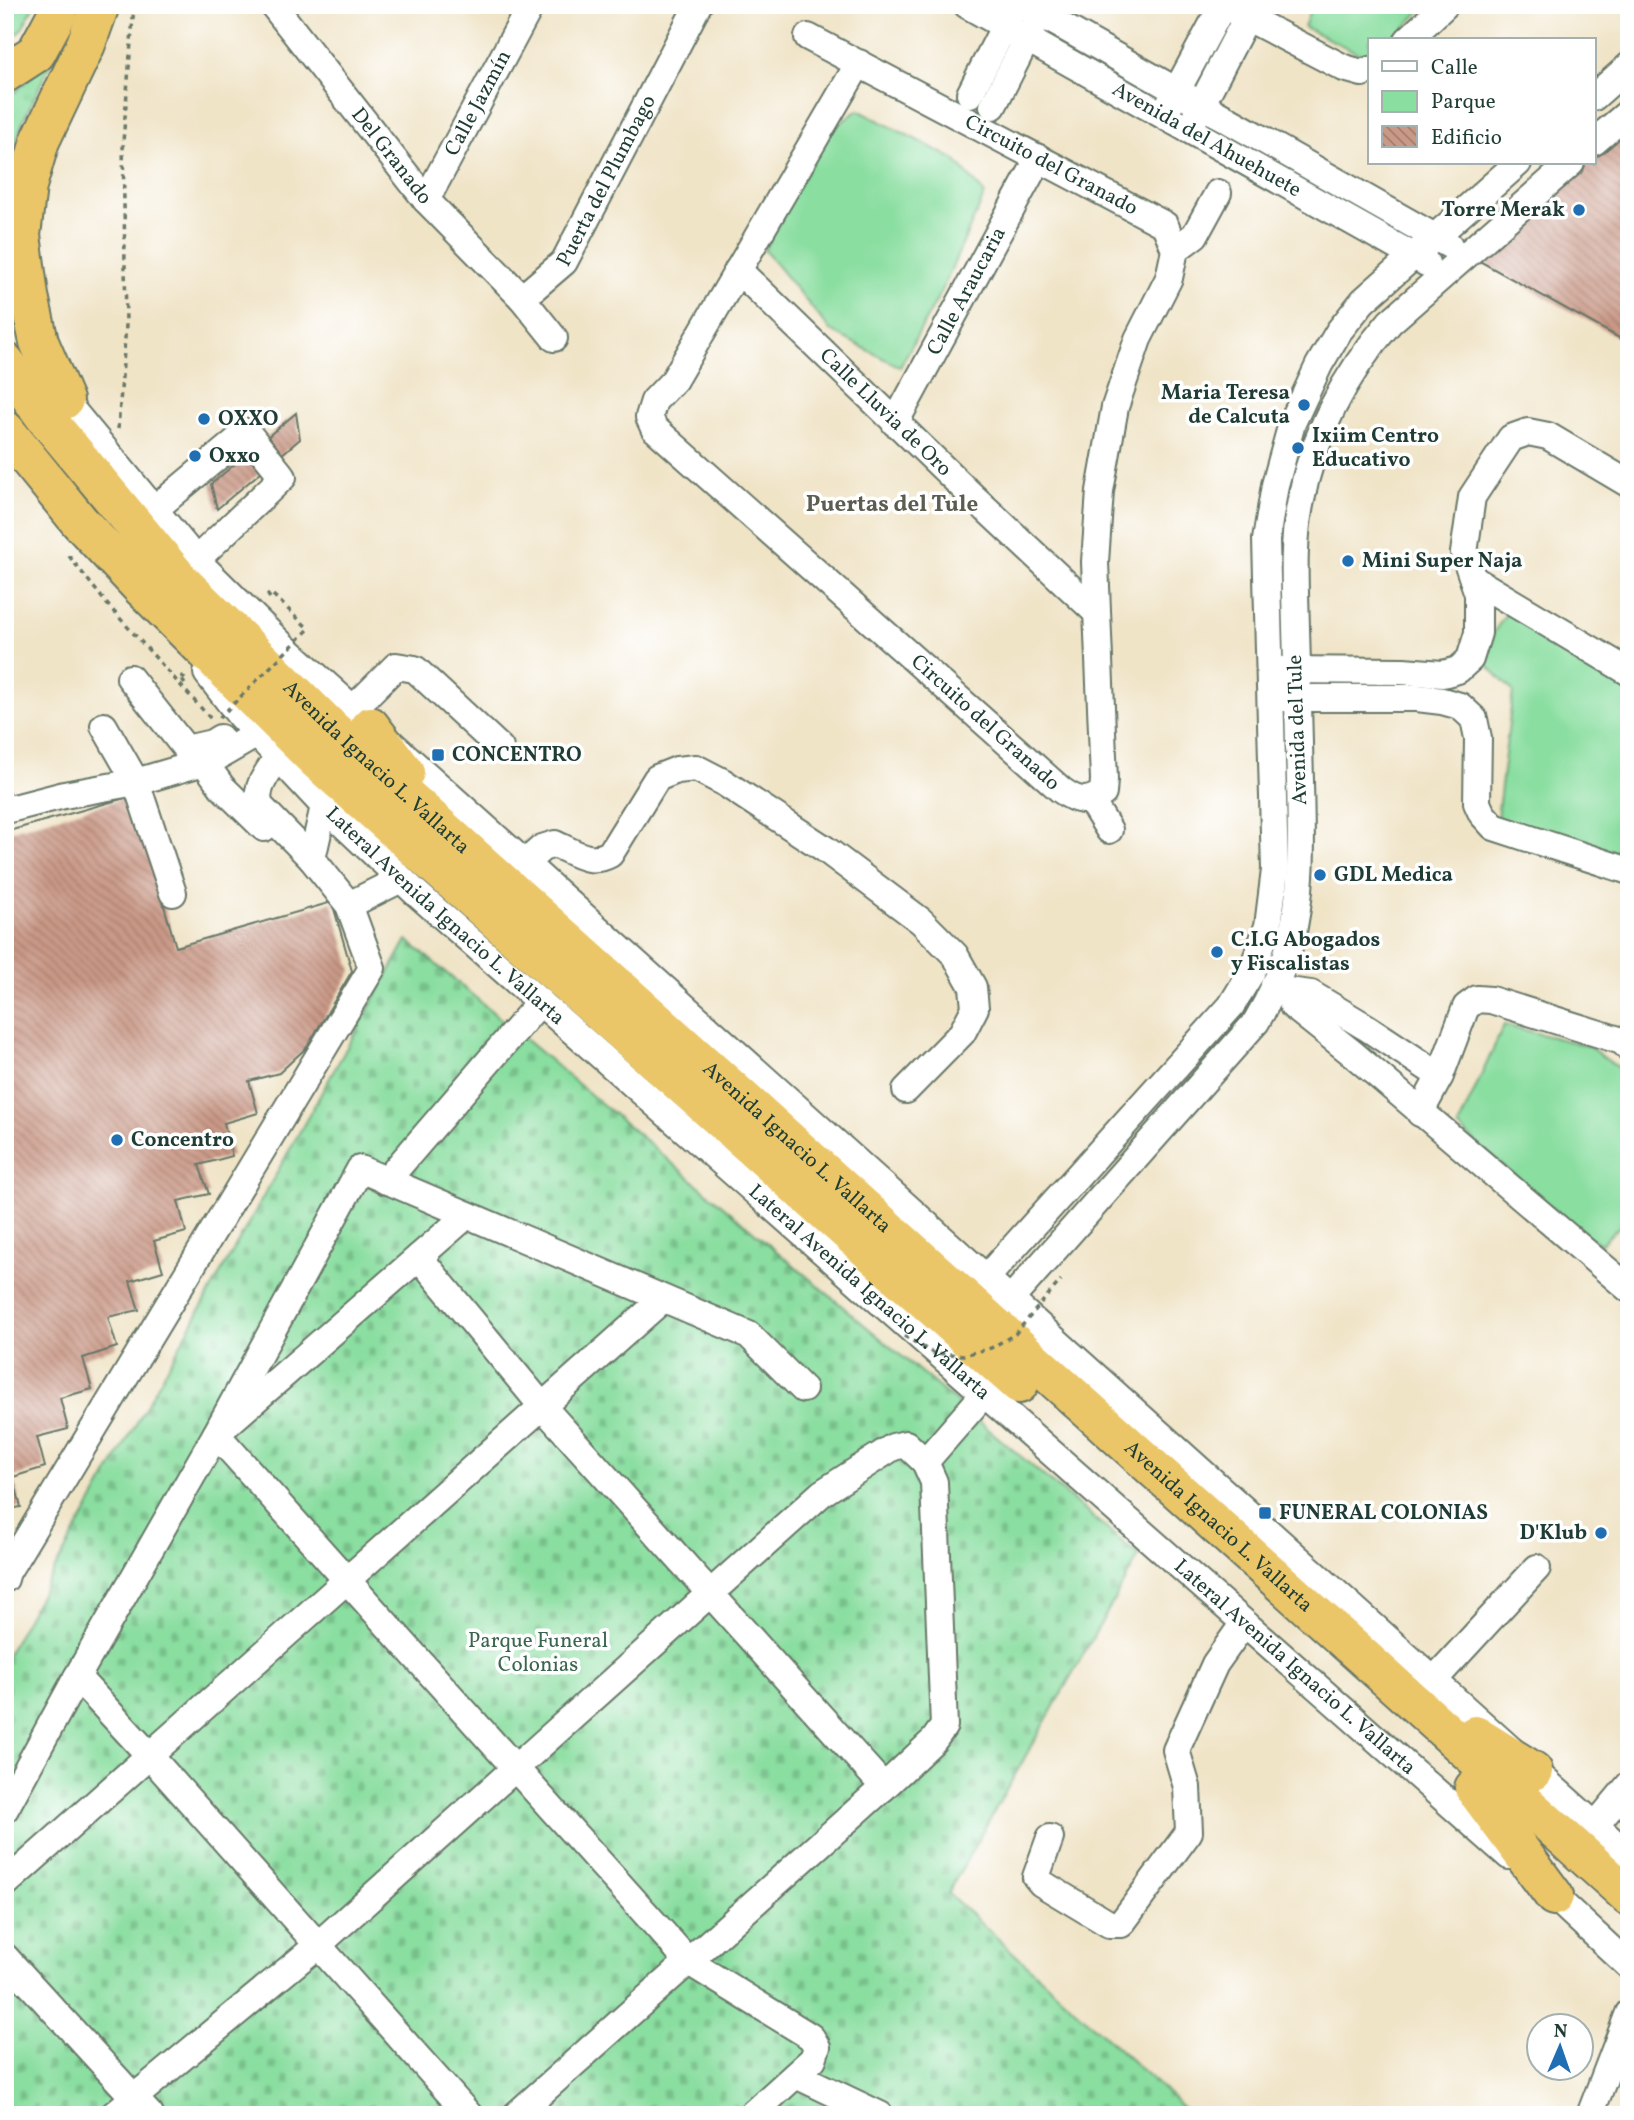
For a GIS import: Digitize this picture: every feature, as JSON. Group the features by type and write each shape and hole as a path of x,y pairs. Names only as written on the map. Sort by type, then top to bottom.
{"highway":[{"path":"5,72 36,53 59,5"},
{"path":"64,400 39,342 29,296 22,236 27,186 40,141 81,55 100,5"},
{"path":"5,324 64,400"},
{"name":"Avenida Ignacio L. Vallarta","path":"5,362 45,417 334,731 1629,1896"},
{"name":"Avenida Ignacio L. Vallarta","path":"9,436 79,521 142,588 316,760 1629,1926"},
{"path":"362,718 459,844"},
{"path":"1393,1685 1533,1771"},
{"path":"1474,1787 1554,1896"}],"street":[{"name":"Del Granado","path":"272,5 426,200 522,298"},
{"name":"Calle Jazmín","path":"426,200 531,5"},
{"name":"Puerta del Plumbago","path":"522,298 564,262 698,5"},
{"name":"Avenida del Ahuehuete","path":"967,5 1009,16 1027,40 1445,273"},
{"path":"1163,116 1223,5 1344,68 1362,73 1368,71"},
{"path":"1410,38 1445,5"},
{"path":"977,109 1027,40 1033,9"},
{"name":"Avenida del Ahuehuete","path":"1033,9 1465,254"},
{"path":"977,109 1009,16"},
{"path":"1188,129 1247,18"},
{"name":"Circuito del Granado","path":"808,37 859,63 977,109 1039,158 1165,225 1175,250"},
{"path":"1196,56 1220,69"},
{"name":"Circuito del Granado","path":"859,63 674,380 654,401 649,417 654,428 1060,790 1074,800 1091,801"},
{"path":"1596,95 1629,66"},
{"path":"1596,140 1629,112"},
{"name":"Calle Araucaria","path":"895,423 1039,158"},
{"name":"Avenida del Tule","path":"985,1279 1231,1006 1251,972 1268,926 1275,870 1266,540 1275,485 1292,423 1319,365 1339,331 1363,301 1517,164"},
{"name":"Avenida del Tule","path":"1009,1301 1256,1022 1282,989 1299,889 1301,828 1294,560 1300,505 1317,442 1344,383 1365,351 1390,322 1569,164"},
{"path":"1109,830 1091,801 1103,793 1104,780 1095,562 1100,491 1115,407 1138,339 1170,278 1175,250 1195,235 1218,193"},
{"name":"Calle Lluvia de Oro","path":"738,270 895,423 1096,612"},
{"path":"522,298 554,338"},
{"name":"Avenida Ignacio L. Vallarta","path":"64,400 155,509 188,570 282,645 362,718"},
{"path":"155,509 247,432 283,477 188,570"},
{"path":"1270,670 1443,674 1458,670 1470,659 1478,633 1478,594 1464,553 1472,497 1511,438 1528,432 1548,436 1629,484"},
{"path":"1473,579 1629,672"},
{"name":"Lateral Avenida Ignacio L. Vallarta","path":"142,588 240,724 278,757 324,806 401,879 1554,1896 1629,1966"},
{"path":"500,748 415,669 406,666 396,666 362,718 1629,1856"},
{"path":"1442,701 1443,674"},
{"path":"130,678 186,749 212,743 240,724"},
{"path":"1271,697 1404,697 1460,706 1474,719 1478,738 1477,803 1482,814 1494,827 1629,871"},
{"path":"5,806 10,809 64,795 136,782 214,759 240,724"},
{"path":"104,726 136,782 173,893"},
{"path":"5,1579 372,968 349,905 260,806 258,790 278,757"},
{"path":"204,762 222,787 256,820 310,864 353,891 376,892"},
{"path":"524,864 555,844 593,860 610,855 657,778 677,769 696,768 723,782 846,865 921,921 955,955 974,987 975,1008 962,1033 906,1090"},
{"path":"310,864 324,806"},
{"path":"349,905 401,879"},
{"path":"1251,972 1282,989 1311,994 1440,1076"},
{"path":"1282,989 1293,1006 1629,1289"},
{"path":"1420,1113 1440,1076 1466,1007 1477,999 1491,1000 1622,1041 1629,1048"},
{"path":"386,1181 540,1002"},
{"path":"1338,1042 1353,1019"},
{"path":"1386,1083 1404,1053"},
{"path":"5,1809 216,1434 360,1169 749,1335 803,1389"},
{"path":"216,1434 467,1216"},
{"path":"419,1257 542,1406 884,1787"},
{"path":"5,1884 663,1299"},
{"path":"919,1456 978,1388"},
{"path":"216,1434 688,1961 811,2037 817,2047 813,2059 751,2115"},
{"path":"113,2115 142,2106 822,1493 893,1447 906,1444 919,1456 934,1482 944,1726 934,1740 884,1787 516,2115"},
{"path":"1433,1681 1537,1568"},
{"path":"1050,1838 1036,1877 1041,1883 1109,1924 1121,1924 1189,1832 1186,1787 1176,1750 1215,1664 1244,1623"},
{"path":"77,1677 469,2115"},
{"path":"1595,1826 1629,1786"},
{"path":"5,1957 142,2106"},
{"path":"1590,2115 1629,2012"},
{"path":"796,2075 880,2115"}],"path":[{"path":"118,434 126,325 123,142 134,5"},
{"path":"259,593 268,603"},
{"path":"240,724 309,629 269,593 269,597 284,613"},
{"path":"904,1336 933,1353 964,1355 991,1348 1014,1334 1061,1280"}],"green space":[{"path":"5,5 34,5 22,29 5,46"},
{"path":"1312,5 1426,5 1395,38 1368,38 1368,58 1304,27"},
{"path":"57,50 23,121 5,172 5,102"},
{"path":"858,110 954,159 985,194 940,294 900,367 831,331 764,250 827,133"},
{"path":"1511,606 1629,677 1629,864 1497,818 1513,691 1478,656"},
{"name":"Parque Funeral Colonias","path":"407,940 1139,1556 948,1893 1191,2115 5,2115 5,1658"},
{"path":"1504,1025 1588,1046 1629,1076 1629,1207 1625,1221 1601,1244 1576,1229 1458,1127"}],"building":[{"name":"Torre Merak","path":"1629,124 1629,331 1621,339 1474,258 1583,164 1596,164 1596,153"},
{"path":"296,413 300,439 217,509 211,484"},
{"name":"Concentro","path":"132,796 176,947 332,902 352,971 307,1047 279,1073 249,1081 258,1113 224,1123 232,1156 199,1165 209,1194 178,1201 186,1232 154,1241 163,1271 130,1281 139,1310 108,1317 117,1347 83,1358 92,1389 60,1398 68,1429 37,1437 45,1467 13,1477 21,1507 5,1510 5,832"}],"place":[{"name":"Torre Merak","path":"1579,210"},
{"name":"Maria Teresa de Calcuta","path":"1304,405"},
{"name":"OXXO","path":"204,419"},
{"name":"Ixiim Centro Educativo","path":"1298,448"},
{"name":"Oxxo","path":"195,456"},
{"name":"Mini Super Naja","path":"1348,561"},
{"name":"CONCENTRO","path":"438,755"},
{"name":"GDL Medica","path":"1320,875"},
{"name":"C.I.G Abogados y Fiscalistas","path":"1217,952"},
{"name":"Concentro","path":"117,1140"},
{"name":"FUNERAL COLONIAS","path":"1265,1513"},
{"name":"D'Klub","path":"1601,1533"}],"district":[{"name":"Puertas del Tule","path":"892,505"}]}
